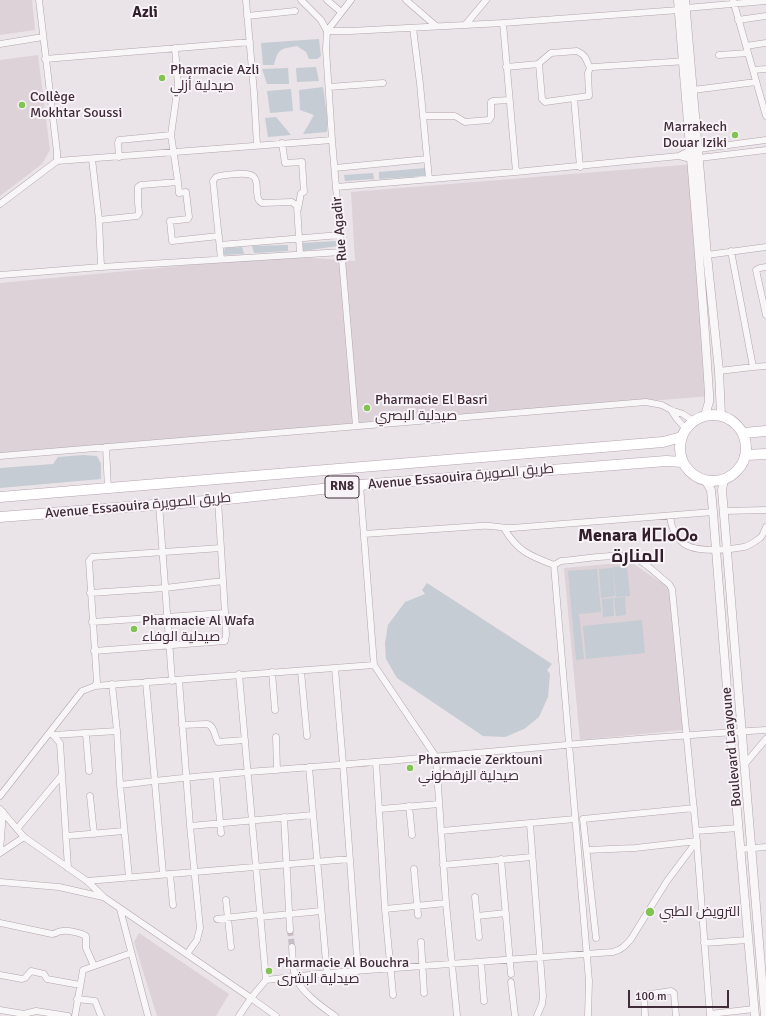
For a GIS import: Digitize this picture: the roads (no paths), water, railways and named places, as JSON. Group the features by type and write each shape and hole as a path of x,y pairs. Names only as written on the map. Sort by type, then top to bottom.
{"main road":[{"path":"705,415 721,415 736,423 744,433 747,445 746,455 743,464 738,471 724,479 713,481 705,480 691,473 683,462 680,450 684,433 693,421 705,415"},
{"path":"744,433 766,431"},
{"name":"Avenue Essaouira طريق الصويرة","path":"0,497 663,442 684,433"},
{"path":"746,455 766,454"},
{"name":"Avenue Essaouira طريق الصويرة","path":"0,517 218,500 360,485 666,461 683,462"}],"street":[{"path":"39,0 57,161"},
{"path":"246,0 257,145"},
{"path":"301,0 321,20 327,31"},
{"path":"327,0 341,12"},
{"path":"327,31 351,0"},
{"path":"406,0 436,26"},
{"path":"466,24 486,0"},
{"path":"678,0 683,6 694,150 719,371 721,415"},
{"path":"327,31 503,23 683,6 766,1"},
{"path":"734,2 738,20 754,70 756,82 763,94 766,116"},
{"path":"247,16 294,11"},
{"path":"738,20 766,16"},
{"path":"503,23 516,172"},
{"path":"413,28 429,179"},
{"name":"Rue Agadir","path":"327,31 326,49 332,140 356,426"},
{"path":"0,44 43,37"},
{"path":"45,59 250,42"},
{"path":"746,46 766,43"},
{"path":"175,48 178,85 171,135 179,193 186,192 189,217 188,219 170,221 172,242 219,236"},
{"path":"506,67 538,64 551,53 577,51 585,57 590,68 588,72 589,96 543,101 540,65 538,64"},
{"path":"719,56 748,53"},
{"path":"590,68 593,66 686,61"},
{"path":"686,61 692,90 694,150"},
{"path":"754,70 766,69"},
{"path":"692,90 756,82"},
{"path":"329,87 383,83"},
{"path":"574,98 580,167"},
{"path":"423,116 455,116 465,122 489,120 491,117 491,102 509,100"},
{"path":"119,157 118,143 121,139 171,135"},
{"path":"0,204 57,161 332,140"},
{"path":"336,187 580,167 679,156 694,150 766,140"},
{"path":"282,144 285,163 302,162 304,192 301,193 297,210"},
{"path":"679,156 695,159 766,150"},
{"path":"92,159 99,220 101,267"},
{"path":"695,159 707,364 708,402 705,415"},
{"path":"335,168 427,160"},
{"path":"221,259 213,184 214,179 220,176 251,174 256,180 259,201 262,203 292,202 297,206 300,254"},
{"path":"99,220 137,216 139,213 138,187 140,185 178,182"},
{"path":"220,245 340,235"},
{"path":"707,255 766,247"},
{"path":"731,251 753,367"},
{"path":"0,275 101,267 342,252"},
{"path":"766,267 756,270 766,315"},
{"path":"719,371 766,366"},
{"path":"0,456 646,402 662,405 683,414 693,421"},
{"path":"671,410 684,433"},
{"path":"106,447 108,489"},
{"name":"Boulevard Laayoune","path":"724,479 722,490 765,1016"},
{"name":"Boulevard Laayoune","path":"705,480 711,490 754,1013"},
{"path":"360,485 374,665 436,757 446,903 457,1016"},
{"path":"94,651 225,641 225,613 218,500"},
{"path":"159,504 172,681"},
{"path":"724,511 766,510"},
{"path":"364,534 492,525 504,528 713,512"},
{"path":"670,516 671,527 683,544 701,550 745,547 761,537 766,527"},
{"path":"504,528 516,545 540,560 554,565 561,561 626,556 642,562 669,584 673,594 694,808 710,1015 754,1013"},
{"path":"95,686 97,682 88,560 92,557 221,548"},
{"path":"554,565 586,953 589,996 588,1016"},
{"path":"90,593 165,588 223,581"},
{"path":"92,622 225,613"},
{"path":"0,796 52,733 82,690 95,686 112,684 172,681 239,674 374,665"},
{"path":"335,668 358,971"},
{"path":"301,671 307,736"},
{"path":"272,672 275,710"},
{"path":"239,674 266,980"},
{"path":"179,680 190,826 200,931 197,940 187,954"},
{"path":"146,682 163,874"},
{"path":"112,684 129,877"},
{"path":"182,725 211,725 218,742 245,740"},
{"path":"120,785 248,771 376,762 686,735 766,730"},
{"path":"52,733 86,734 117,731"},
{"path":"52,733 60,743 68,868"},
{"path":"86,734 89,771"},
{"path":"276,737 277,770"},
{"path":"744,765 766,738"},
{"path":"376,762 385,909 393,995"},
{"path":"309,767 327,973"},
{"path":"17,829 62,775"},
{"path":"216,775 221,833"},
{"path":"90,796 94,834"},
{"path":"380,809 439,804"},
{"path":"409,806 412,835"},
{"path":"596,938 583,819 694,808"},
{"path":"1,810 24,838 86,881 120,909 276,1016"},
{"path":"0,852 1,810"},
{"path":"190,826 313,815"},
{"path":"284,817 290,930"},
{"path":"441,831 575,819"},
{"path":"530,824 543,996 542,1004 537,1016"},
{"path":"696,831 739,828"},
{"path":"66,836 124,831"},
{"path":"0,852 24,838"},
{"path":"587,850 635,848 697,841"},
{"path":"239,1016 251,998 266,980 327,973 452,965 613,952 620,950 626,946 667,881 697,841"},
{"path":"741,850 766,847"},
{"path":"443,865 532,857"},
{"path":"86,881 350,859"},
{"path":"501,859 511,974"},
{"path":"414,869 416,906 418,915"},
{"path":"170,874 172,905"},
{"path":"0,882 60,887 105,898"},
{"path":"475,897 478,937"},
{"path":"226,900 231,948"},
{"path":"385,909 446,903"},
{"path":"120,909 148,1016"},
{"path":"217,919 321,912"},
{"path":"477,916 506,912"},
{"path":"0,923 54,935 62,930 82,934 86,936 86,948 94,966"},
{"path":"704,943 748,940"},
{"path":"420,942 424,993"},
{"path":"292,947 295,976 302,988 313,1000 335,1016"},
{"path":"75,1016 82,970 131,953"},
{"path":"480,962 484,1001"},
{"path":"0,975 22,979 32,972 44,974 47,979 80,985"},
{"path":"511,982 515,1016"},
{"path":"645,1016 644,995 672,991 674,993 676,1016"},
{"path":"78,999 95,1001 101,1016"},
{"path":"0,1010 24,1014 36,1011 68,1016"}],"tunnel":[{"path":"290,930 292,947"}],"place":[{"name":"Pharmacie Azli صيدلية أزلي","path":"162,78"},
{"name":"Collège Mokhtar Soussi","path":"22,105"},
{"name":"Marrakech Douar Iziki","path":"735,135"},
{"name":"Pharmacie El Basri صيدلية البصري","path":"367,408"},
{"name":"Pharmacie Al Wafa صيدلية الوفاء","path":"134,629"},
{"name":"Pharmacie Zerktouni صيدلية الزرقطوني","path":"410,768"},
{"name":"الترويض الطبي","path":"650,912"},
{"name":"Pharmacie Al Bouchra صيدلية البشرى","path":"269,971"}],"district":[{"name":"Azli","path":"145,13"},
{"name":"Menara ⵍⵎⵏⴰⵔⴰ المنارة","path":"638,546"}]}
